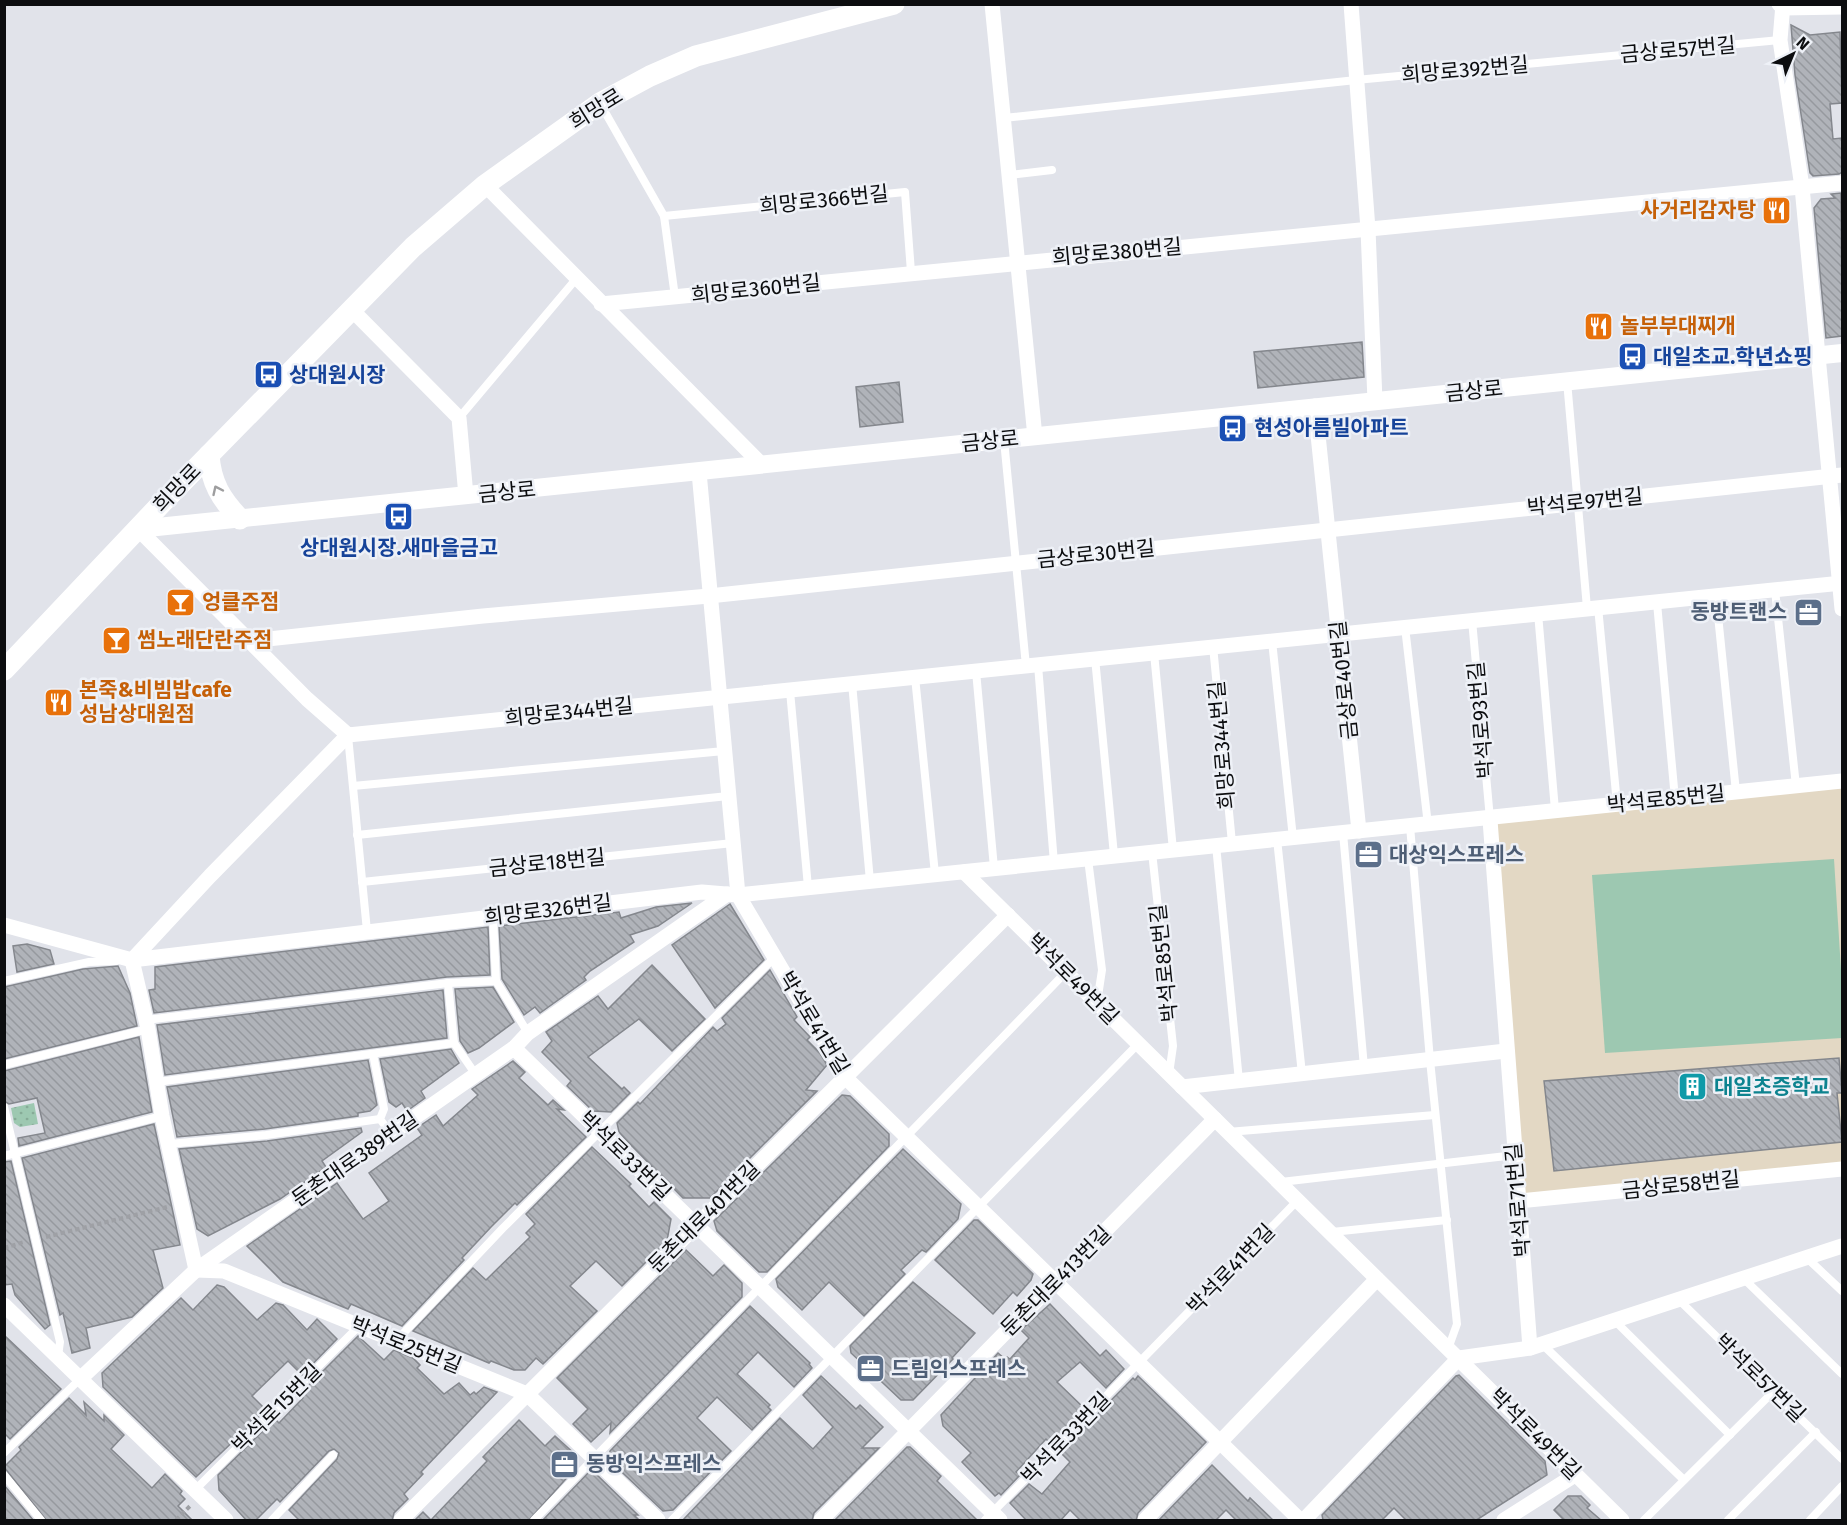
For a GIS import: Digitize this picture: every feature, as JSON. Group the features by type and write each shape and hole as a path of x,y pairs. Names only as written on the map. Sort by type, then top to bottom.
{"main road":[{"name":"희망로","path":"4,670 209,455 353,311 413,247 485,185 600,104 650,76 696,56 894,4"},
{"path":"209,455 214,485 222,500 240,519"}],"street":[{"path":"992,4 1035,437"},
{"path":"1351,4 1368,229 1375,401"},
{"path":"1842,7 1782,6 1780,40 1802,187 1817,355 1836,475 1842,609"},
{"path":"1368,229 1842,183"},
{"path":"485,185 762,465"},
{"name":"희망로380번길","path":"911,272 1368,229"},
{"name":"희망로360번길","path":"602,304 911,272"},
{"path":"353,311 459,418 466,496"},
{"name":"금상로","path":"138,529 1842,353"},
{"name":"금상로40번길","path":"1315,406 1359,831"},
{"path":"699,472 733,843 732,895"},
{"name":"박석로97번길","path":"1327,529 1836,475"},
{"path":"138,529 307,699 348,735 210,876 132,960 147,1025 162,1116 196,1270"},
{"name":"금상로30번길","path":"709,596 1327,529"},
{"path":"1339,633 1841,584"},
{"path":"249,641 483,616 709,596"},
{"name":"희망로344번길","path":"348,735 1339,633"},
{"name":"박석로85번길","path":"964,872 1224,844 1490,820 1556,810 1842,782"},
{"path":"1182,1088 1506,1051 1490,820"},
{"name":"희망로326번길","path":"4,925 132,960 702,892 732,895 964,872"},
{"name":"박석로49번길","path":"964,872 1622,1521"},
{"name":"박석로41번길","path":"732,895 775,957 846,1078 1302,1521 1454,1354"},
{"name":"둔촌대로389번길","path":"80,1379 196,1270 514,1048 528,1033 732,895"},
{"name":"둔촌대로401번길","path":"401,1521 1008,915"},
{"name":"박석로33번길","path":"514,1048 908,1431 992,1518"},
{"name":"박석로71번길","path":"1506,1051 1519,1201 1536,1346"},
{"name":"둔촌대로413번길","path":"821,1521 1215,1119"},
{"name":"금상로58번길","path":"1519,1201 1842,1169"},
{"path":"1454,1354 1536,1346 1842,1246"},
{"name":"박석로25번길","path":"196,1270 224,1271 527,1394 658,1521"},
{"path":"1145,1521 1377,1279"},
{"path":"4,1305 226,1521"},
{"path":"1504,1521 1575,1475"}],"lane":[{"name":"금상로57번길","path":"1575,60 1780,40"},
{"name":"희망로392번길","path":"1004,118 1356,80 1575,60"},
{"path":"600,104 664,216 675,298"},
{"path":"1009,176 1052,170"},
{"name":"희망로366번길","path":"664,216 905,192 911,272"},
{"path":"459,418 576,279"},
{"path":"1567,381 1578,503 1617,804"},
{"name":"금상로30번길","path":"1004,440 1017,562 1032,666"},
{"path":"1775,590 1796,786"},
{"path":"1716,596 1736,792"},
{"path":"1657,603 1675,799"},
{"path":"1538,613 1556,810"},
{"name":"박석로93번길","path":"1472,620 1490,820"},
{"path":"1405,627 1428,825"},
{"path":"1272,641 1302,1074"},
{"name":"희망로344번길","path":"1213,646 1224,844"},
{"path":"1154,653 1173,850"},
{"path":"1095,658 1114,855"},
{"path":"1032,666 1054,863"},
{"path":"976,671 994,868"},
{"path":"915,677 935,874"},
{"path":"852,683 870,881"},
{"path":"790,691 808,887"},
{"path":"348,735 367,931"},
{"path":"353,786 723,751"},
{"path":"357,835 728,796"},
{"path":"1410,826 1430,1060 1457,1324 1454,1354"},
{"path":"1343,833 1364,1067"},
{"name":"금상로18번길","path":"362,882 733,843"},
{"path":"1224,844 1239,1081"},
{"name":"박석로85번길","path":"1152,852 1173,1046 1169,1074"},
{"path":"1088,859 1102,970 1097,1003"},
{"path":"494,916 496,981 528,1033"},
{"path":"396,1341 503,1228 775,957"},
{"path":"4,981 89,962 132,960"},
{"path":"534,1521 1066,972"},
{"path":"4,1065 147,1025 447,983 496,981"},
{"path":"447,983 454,1043 476,1075"},
{"path":"158,1085 454,1043"},
{"path":"672,1521 1138,1044"},
{"path":"373,1054 384,1109 380,1119"},
{"path":"4,1107 60,1342 58,1357"},
{"path":"1228,1132 1436,1114"},
{"path":"4,1156 162,1116"},
{"path":"380,1119 391,1134"},
{"path":"169,1144 266,1135 380,1119"},
{"path":"1279,1182 1515,1155"},
{"name":"박석로41번길","path":"1139,1362 1297,1201"},
{"path":"1330,1233 1446,1220"},
{"path":"1808,1259 1842,1291"},
{"path":"1743,1278 1842,1374"},
{"name":"박석로57번길","path":"1678,1299 1842,1459"},
{"path":"1614,1320 1730,1435"},
{"name":"박석로15번길","path":"195,1491 359,1326"},
{"path":"1536,1346 1683,1480"},
{"name":"박석로33번길","path":"992,1518 1139,1362"},
{"name":"둔촌대로389번길","path":"4,1453 80,1379"},
{"path":"1644,1521 1774,1391"},
{"path":"1728,1521 1816,1432"},
{"path":"272,1521 333,1455"},
{"path":"4,1475 41,1521"},
{"path":"1810,1521 1842,1486"}],"path":[{"path":"4,1248 182,1204"}],"shaded area":[{"path":"1842,788 1842,1168 1521,1198 1496,822"}],"green space":[{"path":"1834,859 1842,986 1842,1038 1605,1053 1592,875"},
{"path":"34,1103 38,1124 20,1127 14,1123 11,1108"}],"building":[{"path":"1791,25 1810,35 1840,32 1842,103 1830,104 1833,139 1842,138 1842,172 1839,174 1813,176 1810,173 1795,75"},
{"path":"1841,193 1842,336 1826,338 1814,208 1821,199 1835,198 1831,194"},
{"path":"1362,342 1364,377 1258,388 1254,352"},
{"path":"899,382 903,422 860,427 856,387"},
{"path":"692,903 658,926 630,935 634,942 590,971 584,977 586,980 540,1013 535,1007 524,1015 502,979 499,926 619,912 621,918 656,907"},
{"path":"730,904 764,960 715,1008 672,945"},
{"path":"488,927 490,975 447,977 154,1013 149,990 155,989 155,967"},
{"path":"27,944 50,950 54,964 17,972 13,946"},
{"path":"652,965 705,1019 672,1051 639,1019 588,1057 622,1089 624,1087 630,1093 611,1112 593,1111 567,1086 571,1081 542,1052 552,1041 546,1032 598,996 608,1009"},
{"path":"118,966 130,993 137,1026 4,1059 4,987 83,969"},
{"path":"770,970 797,1017 794,1020 810,1037 807,1040 820,1053 827,1065 806,1090 817,1091 710,1198 683,1198 619,1132 617,1123 638,1102 640,1104 713,1027 717,1031 726,1024 722,1018"},
{"path":"493,987 514,1022 479,1048 468,1053 460,1041 455,989"},
{"path":"443,990 447,1038 165,1075 157,1025"},
{"path":"139,1037 152,1112 19,1146 18,1138 45,1133 37,1098 9,1104 4,1101 4,1071"},
{"path":"451,1049 459,1063 421,1091 425,1098 407,1111 402,1103 396,1107 389,1102 380,1059"},
{"path":"1839,1058 1842,1093 1837,1093 1842,1142 1554,1171 1544,1081"},
{"path":"368,1060 377,1105 370,1111 358,1113 358,1116 265,1129 177,1137 167,1087"},
{"path":"513,1061 525,1072 519,1078 548,1105 553,1100 564,1110 557,1109 586,1137 517,1205 515,1203 491,1227 462,1258 464,1260 402,1326 351,1304 348,1309 283,1282 247,1246 337,1183 363,1219 389,1201 369,1173 422,1135 417,1128 436,1115 443,1126 478,1095 472,1089"},
{"path":"842,1095 850,1096 889,1134 889,1146 767,1272 759,1272 717,1231 714,1221"},
{"path":"154,1124 180,1245 153,1250 163,1288 132,1317 86,1328 90,1348 72,1353 63,1313 60,1315 22,1158"},
{"path":"361,1128 362,1132 322,1161 326,1167 280,1199 208,1236 197,1229 179,1149 267,1141"},
{"path":"592,1147 631,1184 629,1186 649,1207 654,1202 671,1219 667,1241 622,1286 596,1261 570,1286 597,1311 543,1364 536,1358 525,1370 514,1370 491,1361 489,1363 413,1331 473,1268 486,1280 530,1237 526,1233 535,1224 526,1214"},
{"path":"903,1149 961,1204 958,1219 926,1252 922,1250 901,1270 905,1274 864,1316 829,1282 802,1310 778,1287 776,1279"},
{"path":"11,1161 50,1325 45,1329 15,1295 12,1284 4,1285 4,1162"},
{"path":"974,1220 978,1220 1033,1274 1031,1280 1017,1296 1013,1292 993,1314 935,1260"},
{"path":"686,1250 713,1276 724,1265 742,1283 742,1297 610,1433 611,1423 591,1442 573,1424 588,1409 557,1378"},
{"path":"913,1282 975,1333 913,1400 901,1400 851,1353 850,1346"},
{"path":"217,1285 224,1287 257,1320 276,1303 283,1305 307,1330 317,1319 337,1339 302,1375 288,1361 252,1396 266,1410 196,1477 103,1387 102,1373 181,1298 193,1310"},
{"path":"1050,1304 1100,1356 1106,1350 1124,1369 1106,1388 1080,1362 1057,1382 1085,1409 1051,1444 1046,1439 1016,1472 1020,1475 1001,1495 999,1493 995,1496 962,1462 971,1453 943,1426 941,1415 998,1353 1005,1359 1007,1357 1010,1359 1029,1338 1021,1330"},
{"path":"750,1306 810,1363 812,1368 794,1387 758,1352 737,1374 770,1405 768,1407 771,1410 752,1430 717,1397 697,1418 731,1451 673,1510 663,1511 609,1460 610,1451"},
{"path":"4,1335 61,1389 10,1439 4,1433"},
{"path":"358,1336 384,1360 394,1350 413,1358 420,1365 417,1368 444,1394 459,1383 470,1395 474,1392 476,1394 484,1387 497,1392 421,1472 423,1474 404,1494 408,1499 394,1513 392,1521 300,1521 289,1510 337,1459 339,1453 334,1449 329,1451 280,1502 277,1499 255,1521 247,1521 219,1490 218,1475 275,1419 279,1423 303,1398 301,1395 310,1384"},
{"path":"1459,1375 1545,1461 1547,1475 1475,1521 1407,1521 1394,1508 1381,1521 1323,1520 1322,1515"},
{"path":"821,1376 856,1409 860,1405 883,1427 862,1448 879,1448 814,1513 812,1521 682,1521 780,1418 813,1449 833,1427 803,1395"},
{"path":"1138,1376 1206,1442 1138,1513 1136,1521 1081,1521 1070,1510 1060,1521 1027,1521 1010,1503 1029,1484 1042,1494 1070,1462 1060,1452 1133,1378 1135,1380"},
{"path":"69,1398 86,1415 84,1402 104,1421 104,1415 124,1435 111,1449 152,1488 165,1474 182,1491 180,1494 185,1499 178,1506 193,1521 47,1521 4,1467 21,1450 19,1447"},
{"path":"519,1420 545,1446 555,1436 577,1456 563,1469 573,1471 528,1521 414,1521 423,1512 431,1520 487,1461 483,1457"},
{"path":"907,1447 910,1447 941,1476 937,1481 978,1521 834,1521"},
{"path":"1212,1465 1248,1501 1250,1498 1274,1521 1237,1521 1226,1510 1215,1521 1158,1521"},
{"path":"588,1473 597,1475 638,1515 634,1515 640,1521 542,1521"},
{"path":"4,1485 34,1521 4,1521"},
{"path":"1568,1496 1581,1496 1590,1505 1587,1508 1602,1521 1565,1521 1554,1510"}],"place":[{"name":"사거리감자탕","path":"1777,210"},
{"name":"놀부부대찌개","path":"1599,326"},
{"name":"대일초교.학년쇼핑","path":"1632,357"},
{"name":"상대원시장","path":"268,375"},
{"name":"현성아름빌아파트","path":"1233,428"},
{"name":"상대원시장.새마을금고","path":"399,517"},
{"name":"엉클주점","path":"181,602"},
{"name":"동방트랜스","path":"1808,612"},
{"name":"썸노래단란주점","path":"116,640"},
{"name":"본죽&비빔밥cafe 성남상대원점","path":"58,702"},
{"name":"대상익스프레스","path":"1368,855"},
{"name":"대일초증학교","path":"1693,1087"},
{"name":"드림익스프레스","path":"870,1369"},
{"name":"동방익스프레스","path":"565,1464"}]}
